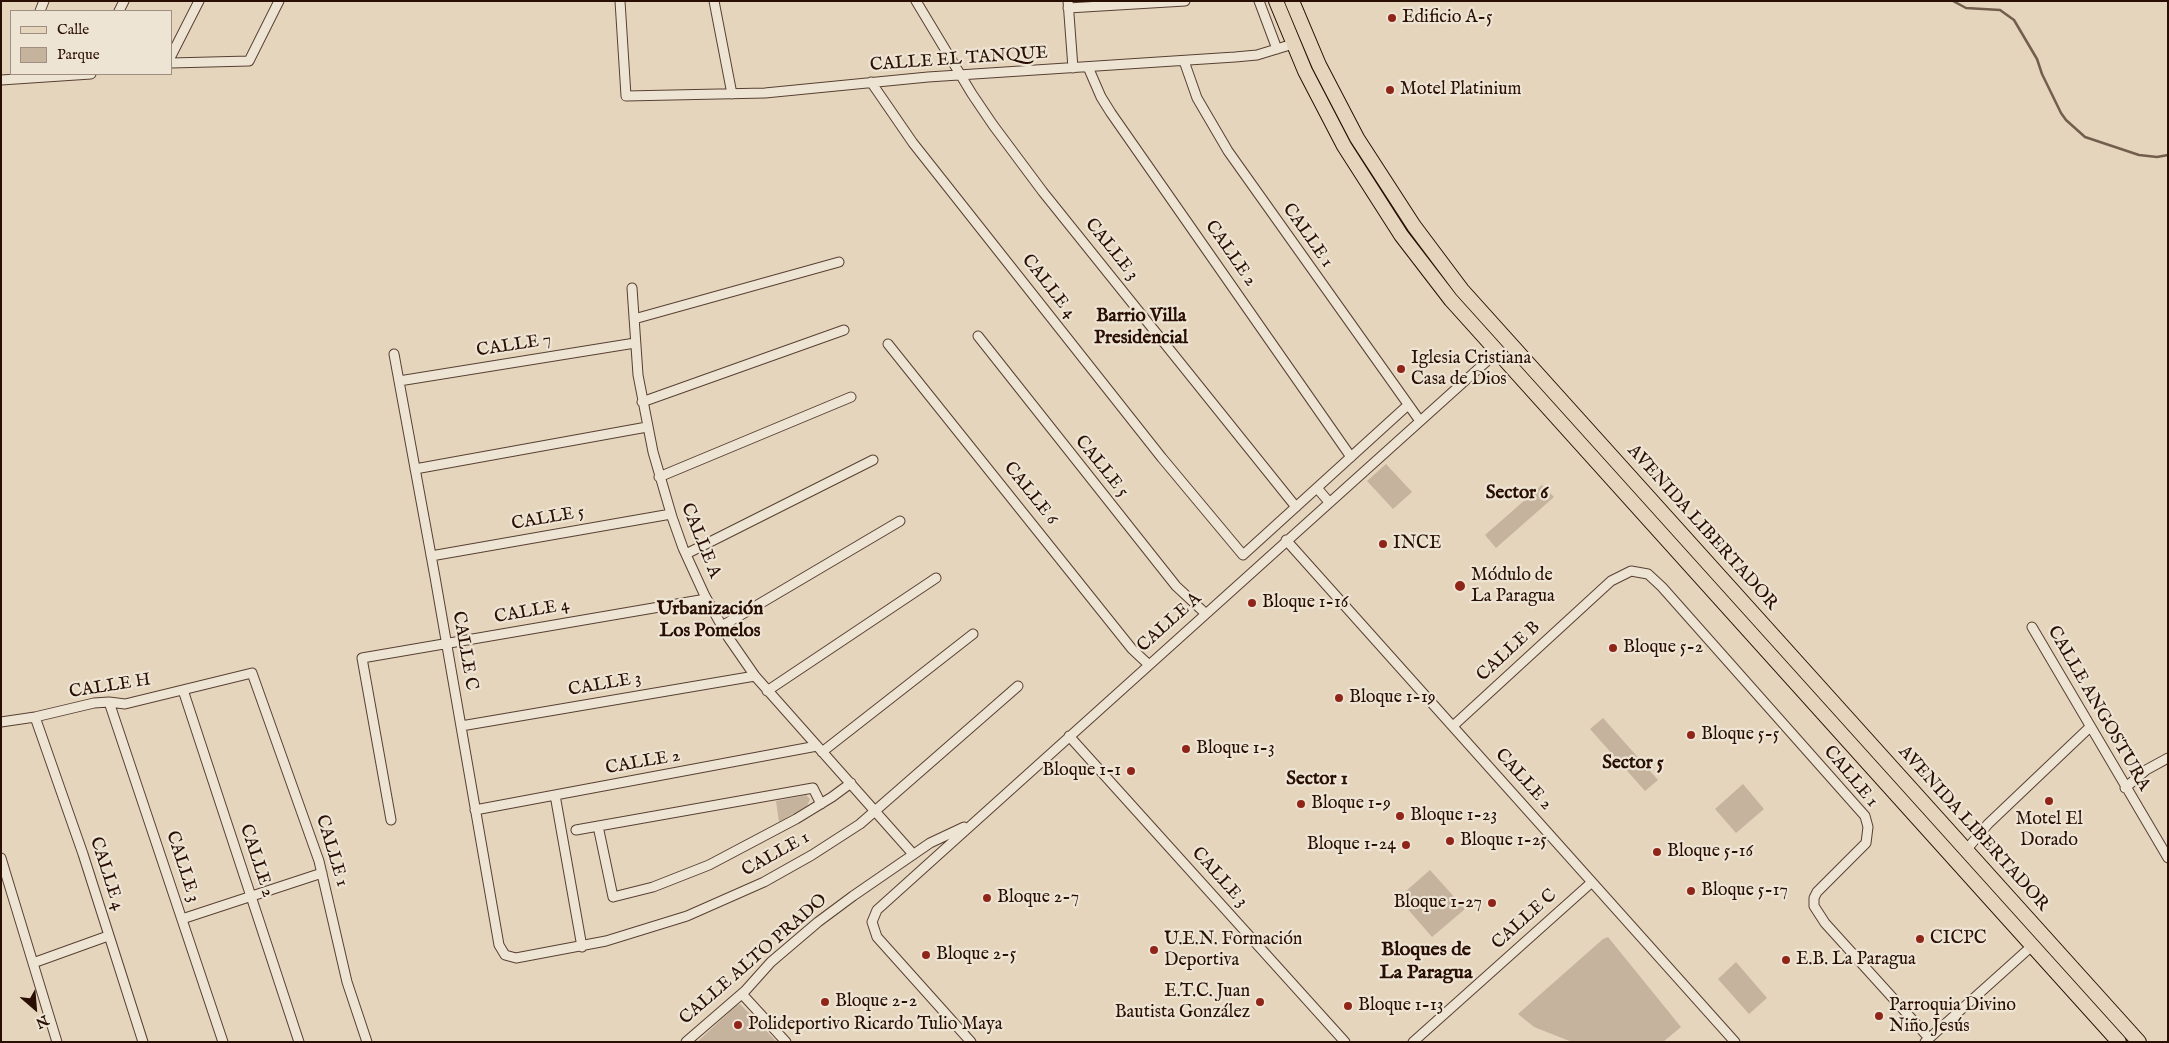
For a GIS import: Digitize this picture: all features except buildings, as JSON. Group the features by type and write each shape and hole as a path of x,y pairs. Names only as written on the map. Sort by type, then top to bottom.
{"main road":[{"name":"AVENIDA LIBERTADOR","path":"1276,1 1293,44 1330,119 1382,206 1434,279 1497,352 2119,1042"},
{"name":"AVENIDA LIBERTADOR","path":"1292,1 1328,84 1381,177 1446,270 1508,342 2139,1042"},
{"path":"1497,352 1508,342"},
{"path":"2033,945 2044,935"}],"street":[{"path":"172,54 199,1"},
{"path":"172,64 249,61 279,1"},
{"name":"CALLE EL TANQUE","path":"620,1 626,96 765,93 961,75 1250,56 1293,44"},
{"path":"714,1 732,94"},
{"name":"CALLE 3","path":"916,1 981,108 1043,192 1296,507"},
{"path":"1073,68 1068,4 1185,1"},
{"path":"1259,1 1277,48"},
{"name":"CALLE 1","path":"1184,61 1197,98 1228,152 1420,421"},
{"name":"CALLE 2","path":"1088,67 1101,97 1111,113 1351,457"},
{"path":"7,77 61,75"},
{"name":"CALLE 4","path":"871,82 913,143 1162,458 1243,555 1267,533"},
{"path":"634,319 838,262"},
{"name":"CALLE A","path":"632,288 635,343 647,427 659,477 671,514 706,599 755,676 767,691 913,854"},
{"path":"642,402 844,330"},
{"name":"CALLE 5","path":"978,336 1170,579 1186,597 1206,613"},
{"name":"CALLE 7","path":"399,381 635,343"},
{"name":"CALLE 6","path":"888,344 1132,649 1148,664"},
{"name":"CALLE A","path":"971,1042 882,943 873,928 872,922 877,910 1148,664 1497,352"},
{"name":"CALLE C","path":"394,354 432,556 499,945 503,953"},
{"path":"659,477 852,398"},
{"path":"1267,533 1408,405"},
{"path":"415,469 647,427"},
{"path":"686,554 873,460"},
{"path":"1317,488 1329,502"},
{"name":"CALLE 5","path":"432,556 671,514"},
{"path":"722,626 900,521"},
{"name":"CALLE 2","path":"1267,533 1283,544 1452,726 1735,1042"},
{"name":"CALLE 1","path":"1638,571 1648,574 1662,587 1864,816 1868,827 1866,844 1817,892 1814,898 1814,906 1825,924 1927,1040"},
{"name":"CALLE B","path":"1452,726 1611,581 1626,573 1638,571"},
{"path":"767,691 936,578"},
{"name":"CALLE 4","path":"391,820 362,658 706,599"},
{"name":"CALLE ANGOSTURA","path":"2032,627 2125,788 2168,858"},
{"name":"CALLE 2","path":"476,810 820,749 973,634"},
{"name":"CALLE 1","path":"252,673 312,840 322,873 347,982 367,1042"},
{"name":"CALLE H","path":"1,722 35,717 94,703 125,704 252,673"},
{"name":"CALLE 3","path":"461,726 755,676"},
{"name":"CALLE 1","path":"503,953 516,958 582,947 665,924 731,897 812,855 860,824 1018,686"},
{"name":"CALLE 2","path":"183,690 299,1042"},
{"name":"CALLE 3","path":"109,702 223,1042"},
{"name":"CALLE 4","path":"35,717 83,854 143,1042"},
{"path":"1967,849 1988,824 2090,726"},
{"name":"CALLE 3","path":"1069,736 1345,1042"},
{"path":"2125,788 2146,770 2168,758"},
{"path":"598,826 612,898 653,887 708,865 754,842 821,804 850,783"},
{"path":"576,830 813,788 821,804"},
{"path":"555,795 582,947"},
{"name":"CALLE ALTO PRADO","path":"686,1042 742,994 771,962 818,922 913,854 946,834 971,824"},
{"path":"1,858 57,1042"},
{"path":"182,919 322,873"},
{"name":"CALLE C","path":"1413,1042 1592,882"},
{"path":"33,963 108,936"},
{"path":"1927,1040 2033,945"},
{"path":"742,994 786,1042"}],"green space":[{"path":"1386,464 1412,492 1393,509 1367,481"},
{"path":"1542,485 1554,497 1496,548 1485,535"},
{"path":"1603,718 1658,780 1645,791 1590,729"},
{"path":"1743,784 1764,809 1736,833 1715,809"},
{"path":"806,795 810,799 807,806 779,822 776,801"},
{"path":"1430,870 1465,909 1432,937 1398,898"},
{"path":"1608,937 1681,1027 1663,1042 1572,1042 1534,1027 1518,1014 1603,939"},
{"path":"1736,962 1767,998 1749,1014 1718,979"},
{"name":"Polideportivo Ricardo Tulio Maya","path":"740,1004 777,1042 697,1042 736,1006"}],"waterway":[{"path":"1953,1 1966,8 2000,10 2014,20 2037,59 2042,74 2061,113 2085,137 2139,155 2157,157 2168,155"}],"place":[{"name":"Edificio A-5","path":"1392,18"},
{"name":"Motel Platinium","path":"1390,90"},
{"name":"Iglesia Cristiana Casa de Dios","path":"1401,369"},
{"name":"INCE","path":"1383,544"},
{"name":"Módulo de La Paragua","path":"1460,586"},
{"name":"Bloque 1-16","path":"1252,603"},
{"name":"Bloque 5-2","path":"1613,648"},
{"name":"Bloque 1-19","path":"1339,698"},
{"name":"Bloque 5-5","path":"1691,735"},
{"name":"Bloque 1-3","path":"1186,749"},
{"name":"Bloque 1-1","path":"1131,771"},
{"name":"Motel El Dorado","path":"2049,801"},
{"name":"Bloque 1-9","path":"1301,804"},
{"name":"Bloque 1-23","path":"1400,816"},
{"name":"Bloque 1-25","path":"1450,841"},
{"name":"Bloque 1-24","path":"1406,845"},
{"name":"Bloque 5-16","path":"1657,852"},
{"name":"Bloque 5-17","path":"1691,891"},
{"name":"Bloque 2-7","path":"987,898"},
{"name":"Bloque 1-27","path":"1492,903"},
{"name":"CICPC","path":"1920,939"},
{"name":"U.E.N. Formación Deportiva","path":"1154,950"},
{"name":"Bloque 2-5","path":"926,955"},
{"name":"E.B. La Paragua","path":"1786,960"},
{"name":"Bloque 2-2","path":"825,1002"},
{"name":"E.T.C. Juan Bautista González","path":"1260,1002"},
{"name":"Bloque 1-13","path":"1348,1006"},
{"name":"Parroquia Divino Niño Jesús","path":"1879,1016"},
{"name":"Polideportivo Ricardo Tulio Maya","path":"738,1025"}],"district":[{"name":"Barrio Villa Presidencial","path":"1141,328"},
{"name":"Sector 6","path":"1517,494"},
{"name":"Urbanización Los Pomelos","path":"710,621"},
{"name":"Sector 5","path":"1633,764"},
{"name":"Sector 1","path":"1317,780"},
{"name":"Bloques de La Paragua","path":"1426,962"}]}
